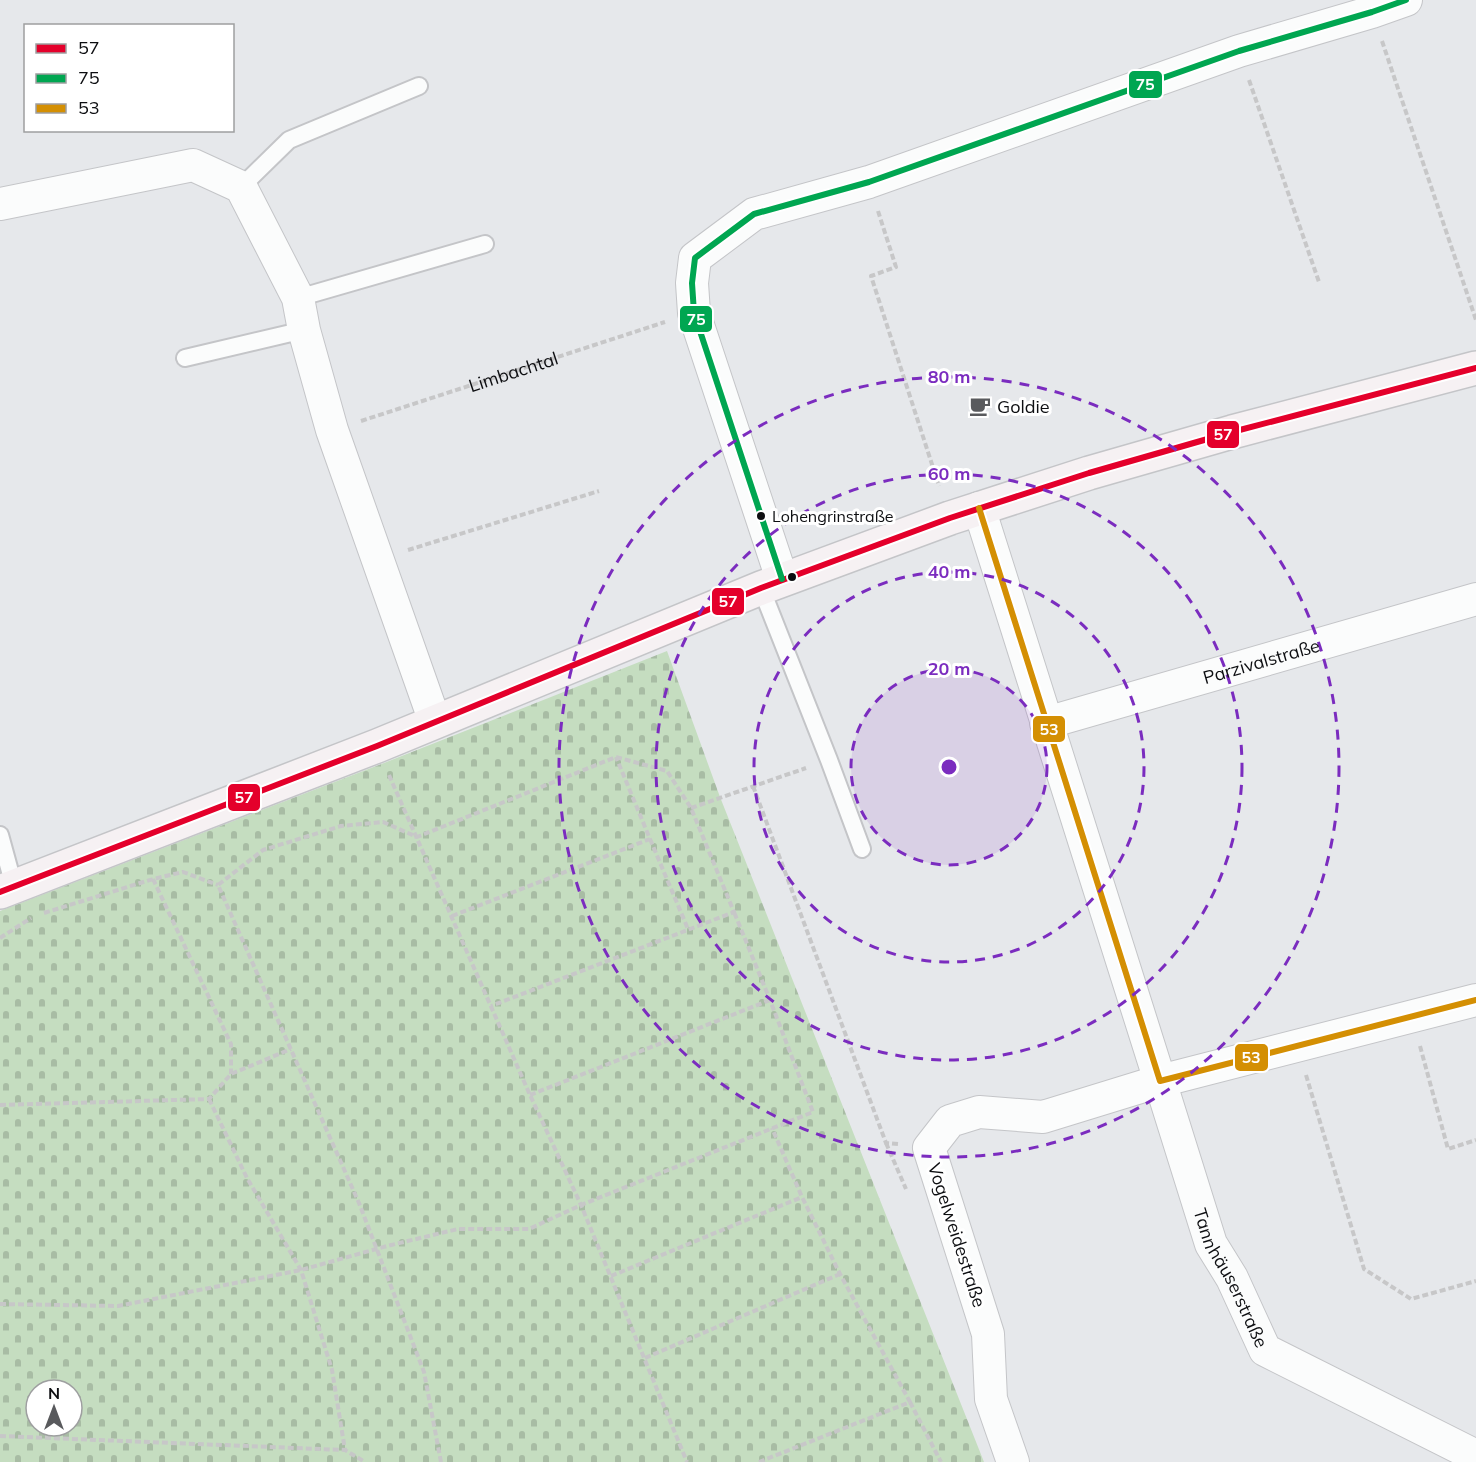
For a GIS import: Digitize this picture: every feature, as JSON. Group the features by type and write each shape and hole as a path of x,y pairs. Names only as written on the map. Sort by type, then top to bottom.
{"main road":[{"path":"7,889 377,746 772,583 964,513 1089,473 1232,432 1476,368"}],"street":[{"path":"772,583 694,313 692,283 695,258 754,214 869,182 1239,51 1406,0"},
{"path":"0,204 193,165 241,187 298,298 304,330 332,430 435,722"},
{"name":"Tannhäuserstraße","path":"964,513 1046,723 1211,1244 1232,1278 1265,1350 1476,1456"},
{"name":"Parzivalstraße","path":"1046,723 1476,599"},
{"name":"Vogelweidestraße","path":"1013,1462 991,1399 988,1334 929,1148 950,1121 979,1112 1043,1117 1160,1082 1476,1000"}],"lane":[{"path":"241,187 290,140 420,86"},
{"path":"298,298 485,244"},
{"path":"185,358 304,330"},
{"path":"772,583 829,760 862,849"},
{"path":"0,835 7,889"}],"path":[{"path":"1372,12 1476,320"},
{"path":"1239,51 1319,282"},
{"path":"869,182 896,267 871,276 964,513"},
{"name":"Limbachtal","path":"332,430 694,313"},
{"path":"378,559 599,491"},
{"path":"377,746 530,1095 581,1204 687,1462"},
{"path":"616,757 688,929"},
{"path":"0,1304 118,1306 301,1270 458,1229 529,1229 581,1204 813,1112 770,1000 691,808 667,771 616,757 417,837 383,822 341,826 263,850 218,885"},
{"path":"691,808 829,760"},
{"path":"753,786 886,1143 929,1148"},
{"path":"452,916 650,838"},
{"path":"43,914 153,879 183,872 218,885 359,1203 377,1249 424,1372 441,1462"},
{"path":"153,879 231,1044 231,1074"},
{"path":"491,1006 734,912"},
{"path":"0,938 32,917"},
{"path":"530,1095 770,1000"},
{"path":"1412,1016 1448,1149 1476,1140"},
{"path":"1297,1045 1364,1269 1411,1299 1476,1281"},
{"path":"0,1105 209,1099 231,1074 291,1049"},
{"path":"209,1099 247,1178 301,1270 332,1370 345,1450"},
{"path":"772,1128 802,1197 840,1274 941,1462"},
{"path":"611,1276 802,1197"},
{"path":"645,1358 840,1274"},
{"path":"759,1462 910,1402"},
{"path":"0,1436 345,1450 365,1462"}],"green space":[{"path":"667,651 720,797 984,1462 0,1462 0,911"}],"transit line":[{"name":"75","path":"782,579 694,313 692,283 695,258 754,214 869,182 1239,51 1406,0"},
{"name":"57","path":"0,892 377,746 761,588 950,518 1089,473 1232,432 1476,368"},
{"name":"53","path":"979,508 1160,1081 1476,1000"}],"place":[{"name":"Goldie","path":"980,406"},
{"name":"Lohengrinstraße","path":"761,516"}]}
